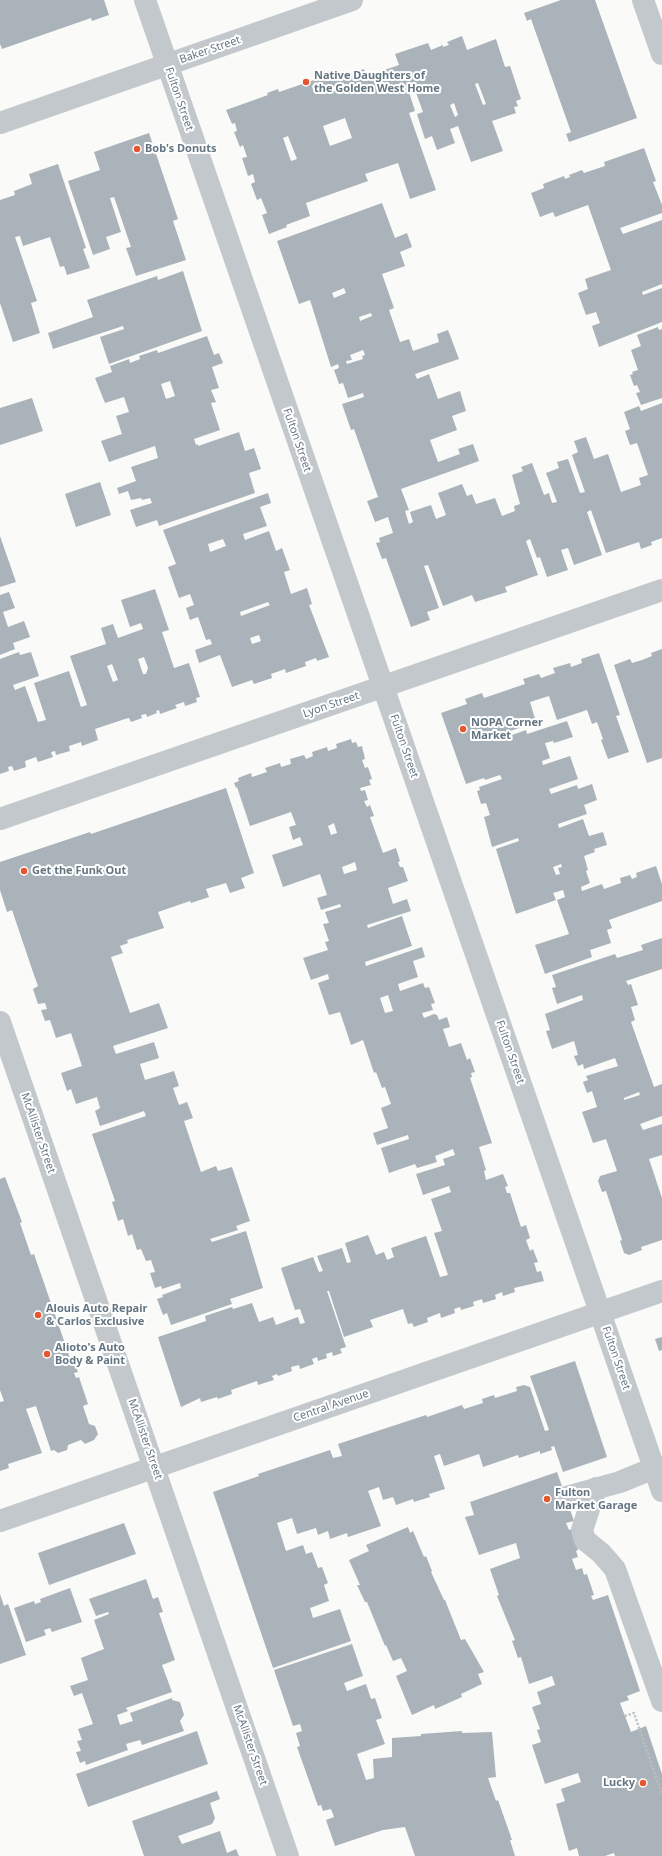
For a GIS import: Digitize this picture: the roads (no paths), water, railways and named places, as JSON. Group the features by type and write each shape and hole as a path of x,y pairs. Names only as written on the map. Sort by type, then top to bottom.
{"street":[{"name":"Fulton Street","path":"145,0 662,1491"},
{"name":"Baker Street","path":"0,123 352,0"},
{"path":"643,0 662,54"},
{"name":"Lyon Street","path":"0,818 662,590"},
{"name":"McAllister Street","path":"0,1022 288,1856"},
{"name":"Central Avenue","path":"0,1521 662,1292"},
{"path":"566,1497 620,1482 654,1468"},
{"path":"596,1488 582,1530 585,1540 601,1553 615,1569 662,1700"}],"place":[{"name":"Native Daughters of the Golden West Home","path":"306,82"},
{"name":"Bob's Donuts","path":"137,149"},
{"name":"NOPA Corner Market","path":"463,729"},
{"name":"Get the Funk Out","path":"24,871"},
{"name":"Alouis Auto Repair & Carlos Exclusive","path":"38,1315"},
{"name":"Alioto's Auto Body & Paint","path":"47,1354"},
{"name":"Fulton Market Garage","path":"547,1499"},
{"name":"Lucky","path":"643,1783"}]}
